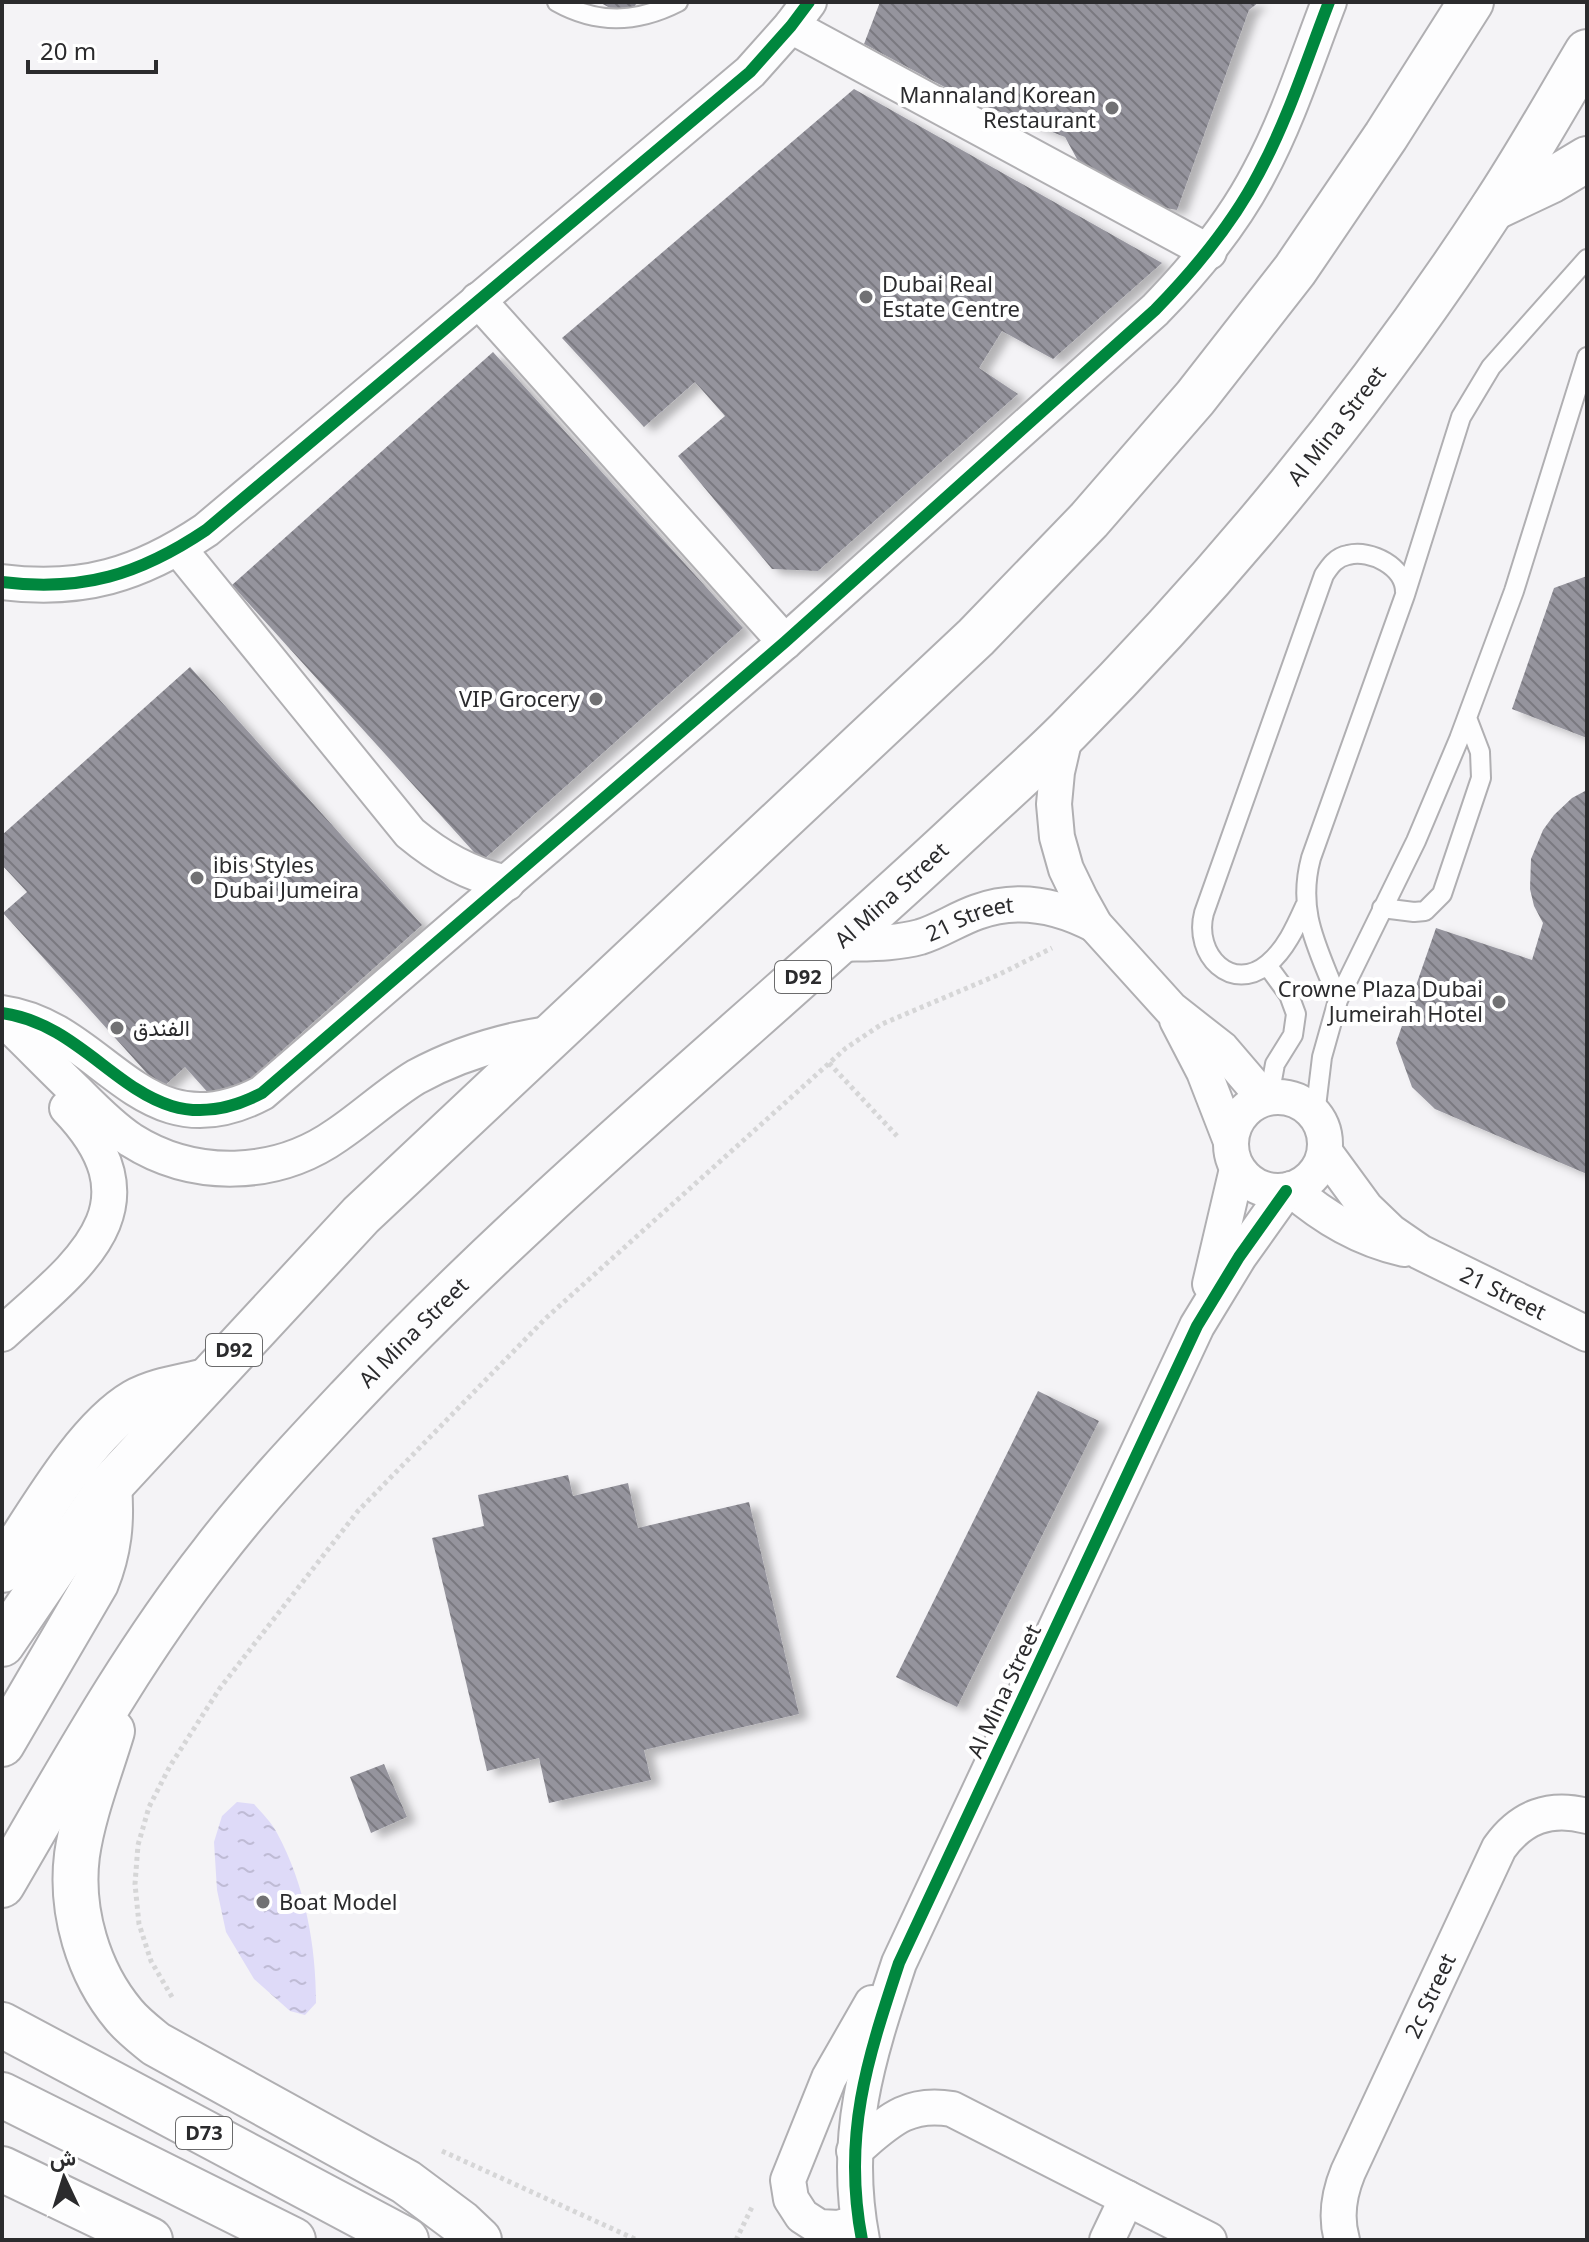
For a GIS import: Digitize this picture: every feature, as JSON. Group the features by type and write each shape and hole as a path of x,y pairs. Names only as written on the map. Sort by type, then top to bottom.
{"main road":[{"name":"D92","path":"2,1644 109,1487 361,1215 976,637 1089,520 1195,398 1295,270 1386,136 1471,2"},
{"name":"Al Mina Street","path":"2,1885 132,1664 213,1553 302,1448 396,1348 596,1159 840,944 1066,733 1186,606 1298,474 1405,335 1493,208 1587,52"},
{"path":"1493,208 1552,180 1587,159"},
{"path":"2,1570 79,1457 114,1417 148,1397 206,1381"},
{"path":"2,1744 96,1583 110,1536 109,1487"},
{"path":"132,1664 77,1855 76,1898 84,1941 100,1980 125,2015 156,2044 406,2182 479,2240"},
{"name":"D73","path":"2,2025 406,2240"},
{"path":"2,2095 293,2240"},
{"path":"2,2169 150,2240"}],"street":[{"path":"2,1016 32,1021 50,1030 155,1101 198,1111 242,1103 262,1093 785,642 1155,310 1209,252 1259,174 1329,2"},
{"path":"2,582 52,586 118,575 179,549 232,509 750,72 800,14 1209,252"},
{"path":"478,300 785,642"},
{"path":"179,549 410,833 454,865 478,876 507,883"},
{"path":"2,608 52,586"},
{"name":"21 Street","path":"1066,733 1054,804 1057,837 1066,869 1095,925 1171,1009 1222,1049 1266,1098"},
{"name":"21 Street","path":"840,944 894,942 922,936 999,905 1025,903 1051,906 1095,925"},
{"name":"21 Street","path":"1171,1009 1204,1072 1234,1154"},
{"path":"2,1016 107,1121 130,1139 157,1154 186,1163 244,1169 274,1165 306,1153 336,1136 414,1079 447,1061 517,1038 554,1033"},
{"path":"2,1027 24,1063 87,1129 100,1151 107,1175 108,1201 103,1226 91,1248 75,1267 2,1334"},
{"path":"1266,1098 1286,1098 1303,1103 1315,1115 1322,1126 1325,1152 1313,1176 1288,1190 1272,1191 1246,1180 1234,1154 1237,1118 1254,1103 1266,1098"},
{"name":"21 Street","path":"1325,1152 1366,1208 1391,1232 1420,1252 1587,1334"},
{"name":"Al Mina Street","path":"1197,1326 1220,1248 1234,1154"},
{"name":"21 Street","path":"1288,1190 1350,1231 1384,1244 1420,1252"},
{"name":"Al Mina Street","path":"899,1963 850,2038 829,2078 788,2180 791,2199 802,2216 819,2227 860,2231 854,2151 862,2083 899,1963 1197,1326 1239,1257 1288,1190"},
{"name":"2c Street","path":"1342,2240 1338,2209 1348,2172 1499,1848 1522,1823 1538,1815 1563,1811 1587,1816"},
{"path":"854,2151 898,2115 916,2108 943,2107 968,2116 1209,2240"},
{"path":"1107,2240 1127,2198"}],"lane":[{"path":"557,2 592,17 621,20 650,15 678,2"},
{"path":"1338,1000 1305,906 1304,890 1311,858 1405,595 1461,417 1491,367 1587,259"},
{"path":"1315,1115 1322,1057 1338,1000 1416,841 1467,718 1526,554 1587,357"},
{"path":"1305,906 1289,937 1267,965 1255,972 1227,971 1206,953 1200,927 1324,575 1337,559 1358,554 1395,568 1401,575 1405,595"},
{"path":"1382,908 1425,911 1442,894 1481,778 1480,752 1467,718"},
{"path":"1266,1098 1275,1064 1293,1035 1296,1014 1289,995 1267,965"}],"path":[{"path":"179,2005 151,1961 139,1924 135,1884 138,1845 149,1807 194,1726 220,1688 358,1511 546,1318 863,1034 1000,974 1095,925"},
{"path":"829,1063 897,1136"},
{"path":"435,2147 637,2240"}],"water":[{"path":"237,1802 254,1804 272,1826 287,1853 302,1894 311,1937 316,2003 305,2015 290,2011 254,1979 226,1932 217,1890 214,1842 222,1816"}],"building":[{"path":"599,2 637,2 629,18"},
{"path":"880,2 1259,2 1249,10 1177,210 1144,204 1089,181 1065,137 967,99 864,44"},
{"name":"Dubai Real Estate Centre","path":"854,89 1162,263 1053,359 1002,331 979,368 1018,394 818,571 772,569 678,456 725,416 695,382 644,427 562,338"},
{"path":"493,352 743,628 482,861 232,585"},
{"path":"1587,576 1587,738 1512,709 1554,588"},
{"name":"ibis Styles Dubai Jumeira","path":"190,667 422,925 220,1106 185,1067 161,1089 3,913 27,892 2,865 2,835"},
{"name":"Crowne Plaza Dubai Jumeirah Hotel","path":"1587,790 1587,1174 1435,1109 1412,1087 1396,1043 1436,928 1532,960 1543,923 1530,889 1531,859 1543,830 1554,815 1572,798"},
{"path":"1038,1391 1099,1421 957,1707 896,1677"},
{"path":"568,1475 573,1496 628,1483 638,1528 749,1502 799,1714 644,1750 651,1780 549,1803 539,1758 487,1771 432,1538 484,1526 478,1495"},
{"path":"384,1764 407,1817 371,1833 350,1777"}],"cycle path":[{"path":"2,582 58,584 109,577 157,559 206,530 750,72 809,2"},
{"path":"2,1013 38,1023 69,1040 154,1099 185,1109 221,1108 262,1093 785,642 1155,310 1212,246 1248,192 1279,132 1329,2"},
{"path":"862,2240 857,2202 856,2132 868,2066 899,1963 1197,1326 1239,1257 1286,1191"}],"place":[{"name":"Mannaland Korean Restaurant","path":"1112,108"},
{"name":"Dubai Real Estate Centre","path":"866,297"},
{"name":"VIP Grocery","path":"596,699"},
{"name":"ibis Styles Dubai Jumeira","path":"197,878"},
{"name":"Crowne Plaza Dubai Jumeirah Hotel","path":"1499,1002"},
{"name":"الفندق","path":"117,1028"},
{"name":"Boat Model","path":"263,1902"}]}
